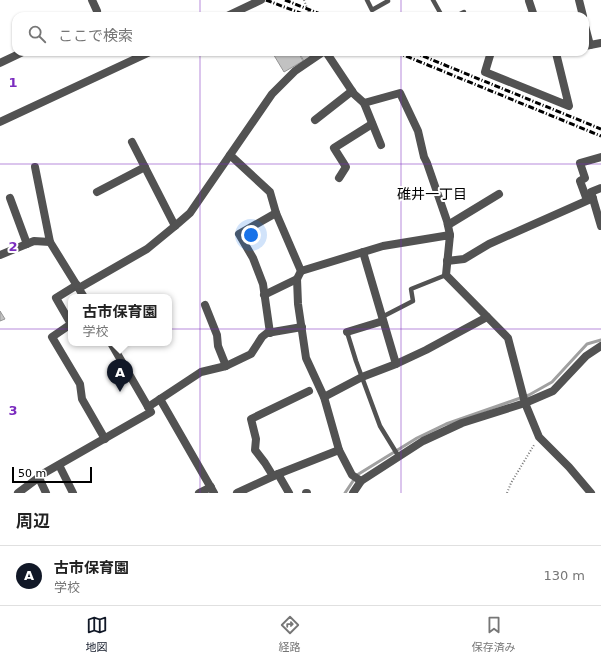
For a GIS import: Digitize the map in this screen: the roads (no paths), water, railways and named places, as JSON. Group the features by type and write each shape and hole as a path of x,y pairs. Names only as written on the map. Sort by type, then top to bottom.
{"street":[{"path":"92,0 98,11"},
{"path":"236,12 261,0"},
{"path":"579,0 582,12"},
{"path":"529,1 533,12"},
{"path":"589,46 601,43"},
{"path":"0,63 15,56"},
{"path":"0,122 141,56"},
{"path":"68,319 56,298 147,249 190,213 272,94 295,71 318,56"},
{"path":"327,56 352,91 364,103 381,145"},
{"path":"490,56 485,72 568,106 558,56"},
{"path":"315,120 352,91"},
{"path":"364,103 400,93 418,131 424,156 428,163 448,225 450,234 446,275 508,338 525,403 539,437 569,467 591,493"},
{"path":"339,178 346,166 334,148 372,124"},
{"path":"132,142 175,226"},
{"path":"230,156 270,192 276,214 301,271"},
{"path":"601,157 580,164 585,178 580,181 590,199 601,226"},
{"path":"35,167 50,242 82,294"},
{"path":"97,192 145,167"},
{"path":"590,199 591,192 601,188"},
{"path":"448,225 499,194"},
{"path":"10,198 27,244"},
{"path":"447,261 464,259 489,244 590,199"},
{"path":"270,333 263,284 253,258 240,234 276,214"},
{"path":"361,481 352,475 339,450 324,397 306,358 298,304 297,279 301,271 383,246 450,234"},
{"path":"0,255 34,241 50,242"},
{"path":"363,252 396,364"},
{"path":"264,295 297,279"},
{"path":"205,305 217,335 218,346 226,366"},
{"path":"324,397 362,377 396,364 426,350 487,317"},
{"path":"347,332 382,319"},
{"path":"68,326 52,337 80,384 82,399 105,439"},
{"path":"148,407 201,372 226,366 251,354 262,337 270,333 302,327"},
{"path":"18,493 59,465 151,412 113,346"},
{"path":"353,493 361,481 423,441 462,423 525,403 553,391 586,356 601,346"},
{"path":"289,493 276,475 254,450 256,439 251,418 308,391"},
{"path":"160,399 212,490 199,493"},
{"path":"237,493 276,475 339,450"},
{"path":"59,465 73,493"},
{"path":"38,478 46,493"}],"lane":[{"path":"367,0 372,10 388,2"},
{"path":"433,0 440,12"},
{"path":"382,319 413,301 411,289 446,275"},
{"path":"347,332 356,362 380,426 399,457"}],"waterway":[{"path":"345,493 357,475 417,438 446,424 529,395 552,382 587,344 601,340"}],"railway":[{"path":"266,0 298,12"},
{"path":"285,0 315,12"},
{"path":"406,56 601,136"},
{"path":"423,56 601,129"}],"place":[{"name":"古市保育園","path":"120,392"}],"district":[{"name":"碓井一丁目","path":"432,194"}]}
